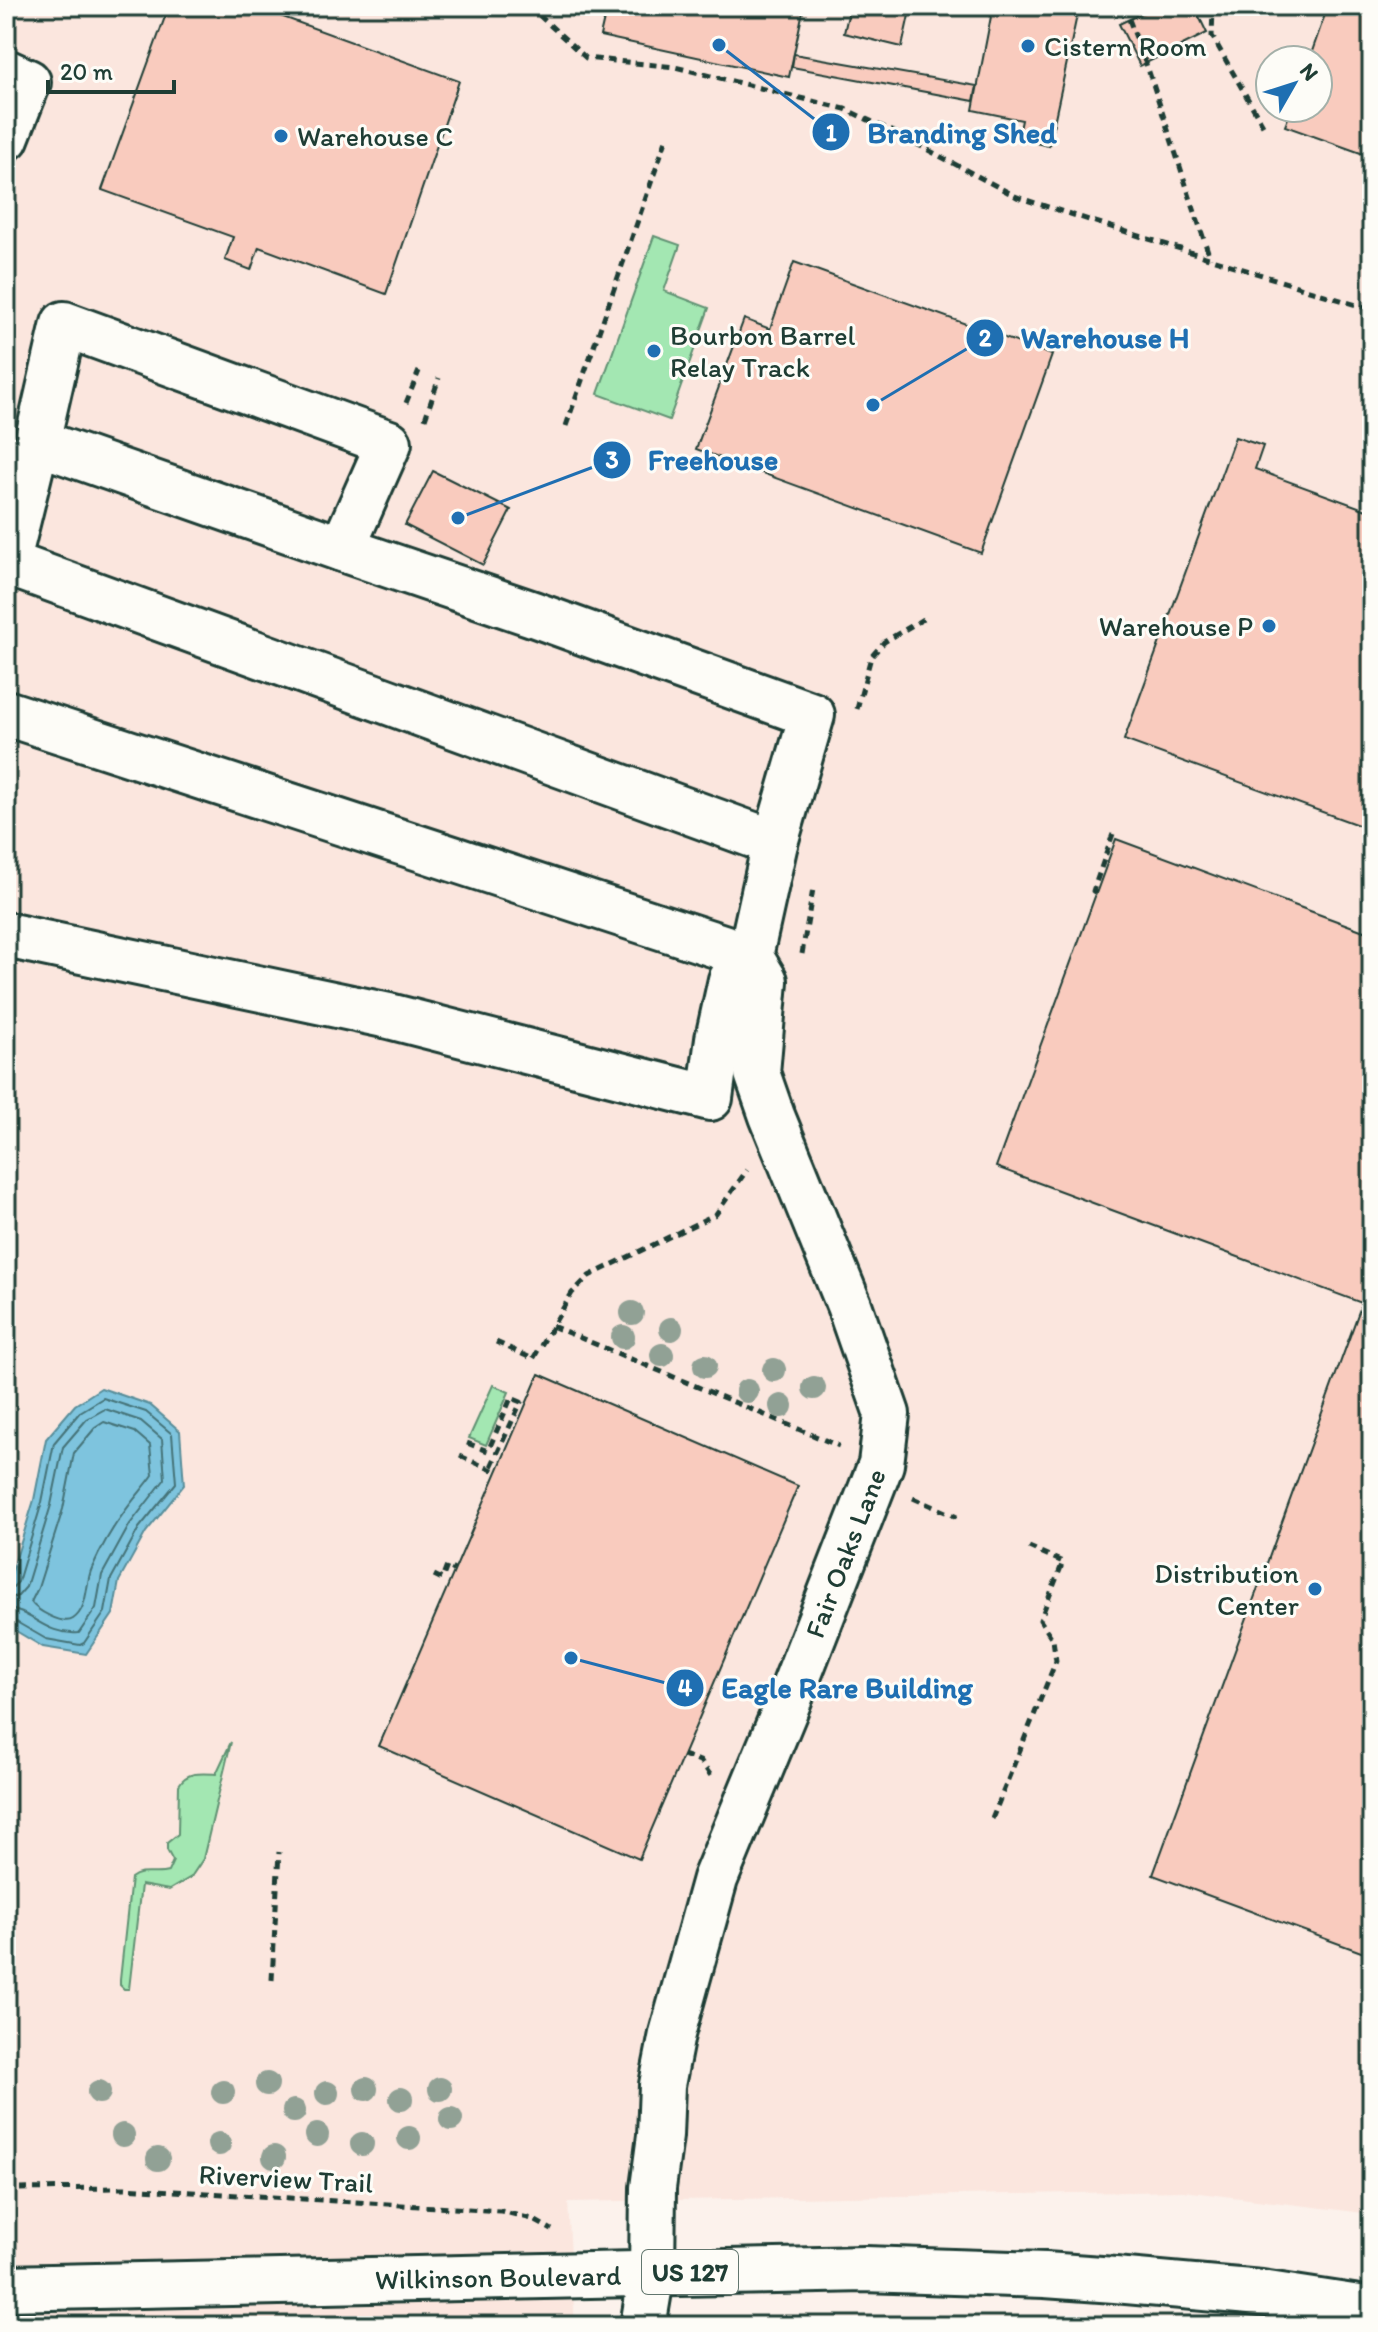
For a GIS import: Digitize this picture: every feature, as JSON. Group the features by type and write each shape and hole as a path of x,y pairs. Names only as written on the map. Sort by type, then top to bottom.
{"main road":[{"path":"6,72 28,82 6,138"},
{"path":"342,549 389,443 64,324 7,566 775,843"},
{"path":"6,935 389,1016 710,1098 718,1039 731,980 750,956 775,843 812,715 533,614 37,442"},
{"path":"6,713 750,956"},
{"name":"Fair Oaks Lane","path":"643,2326 652,2273 653,2188 660,2136 662,2085 672,2034 715,1879 785,1710 892,1479 887,1414 849,1305 757,1073 765,981 750,956"},
{"name":"Wilkinson Boulevard","path":"6,2288 865,2269 1045,2275 1261,2293 1372,2310"}],"path":[{"path":"529,6 586,58 675,67 845,109 1017,197 1372,310"},
{"path":"1124,6 1210,258"},
{"path":"1216,6 1213,9 1212,36 1264,127"},
{"path":"566,426 666,140"},
{"path":"1096,893 1093,891 1114,831"},
{"path":"496,1342 533,1359 572,1293"},
{"path":"552,1326 892,1479 957,1517"},
{"path":"460,1456 494,1471 521,1402 511,1398 488,1451 467,1443"},
{"path":"992,1819 1056,1661 1053,1640 1040,1620 1063,1562 1029,1547"},
{"path":"434,1575 442,1579 447,1566 454,1570"},
{"path":"272,1980 279,1852"},
{"name":"Riverview Trail","path":"6,2189 125,2188 501,2211 532,2219 559,2234"}],"shaded area":[{"path":"6,6 1372,6 1372,2214 1183,2191 568,2202 575,2326 6,2326"}],"green space":[{"name":"Bourbon Barrel Relay Track","path":"654,236 680,245 664,291 709,308 669,420 598,394"},
{"path":"493,1385 509,1392 486,1445 469,1438"},
{"path":"231,1742 203,1859 191,1877 169,1890 141,1885 129,1989 124,1989 120,1980 131,1878 139,1874 168,1872 173,1861 167,1843 178,1834 179,1785 191,1775 216,1774"}],"water":[{"path":"101,1388 150,1405 180,1431 184,1485 146,1532 119,1581 113,1614 86,1654 43,1647 6,1625 6,1591 34,1500 46,1439 75,1405"}],"building":[{"name":"Warehouse C","path":"169,6 253,6 459,81 386,294 259,247 251,270 225,260 233,237 102,190"},
{"path":"607,6 804,6 789,77 600,36"},
{"path":"850,6 911,6 902,47 844,33"},
{"name":"Cistern Room","path":"993,6 1079,6 1049,146 1018,139 1022,120 973,110"},
{"path":"1157,6 1178,6 1180,11 1194,6 1207,33 1140,66 1119,24"},
{"path":"1328,6 1372,6 1372,157 1285,126 1334,124 1334,44 1315,44"},
{"path":"794,54 977,86 974,101 792,67"},
{"path":"794,262 1052,355 981,553 696,449 744,319 770,329"},
{"name":"Warehouse P","path":"1235,437 1263,446 1255,469 1372,512 1372,830 1124,740"},
{"path":"433,471 511,510 483,565 405,525"},
{"name":"Distribution Center","path":"1116,839 1372,934 1372,1956 1153,1875 1362,1303 996,1167"},
{"path":"539,1374 798,1486 639,1859 379,1746"}],"place":[{"name":"Branding Shed","path":"719,45"},
{"name":"Cistern Room","path":"1028,46"},
{"name":"Warehouse C","path":"281,136"},
{"name":"Bourbon Barrel Relay Track","path":"654,351"},
{"name":"Warehouse H","path":"873,405"},
{"name":"Freehouse","path":"458,518"},
{"name":"Warehouse P","path":"1269,626"},
{"name":"Distribution Center","path":"1315,1589"},
{"name":"Eagle Rare Building","path":"571,1658"}]}
